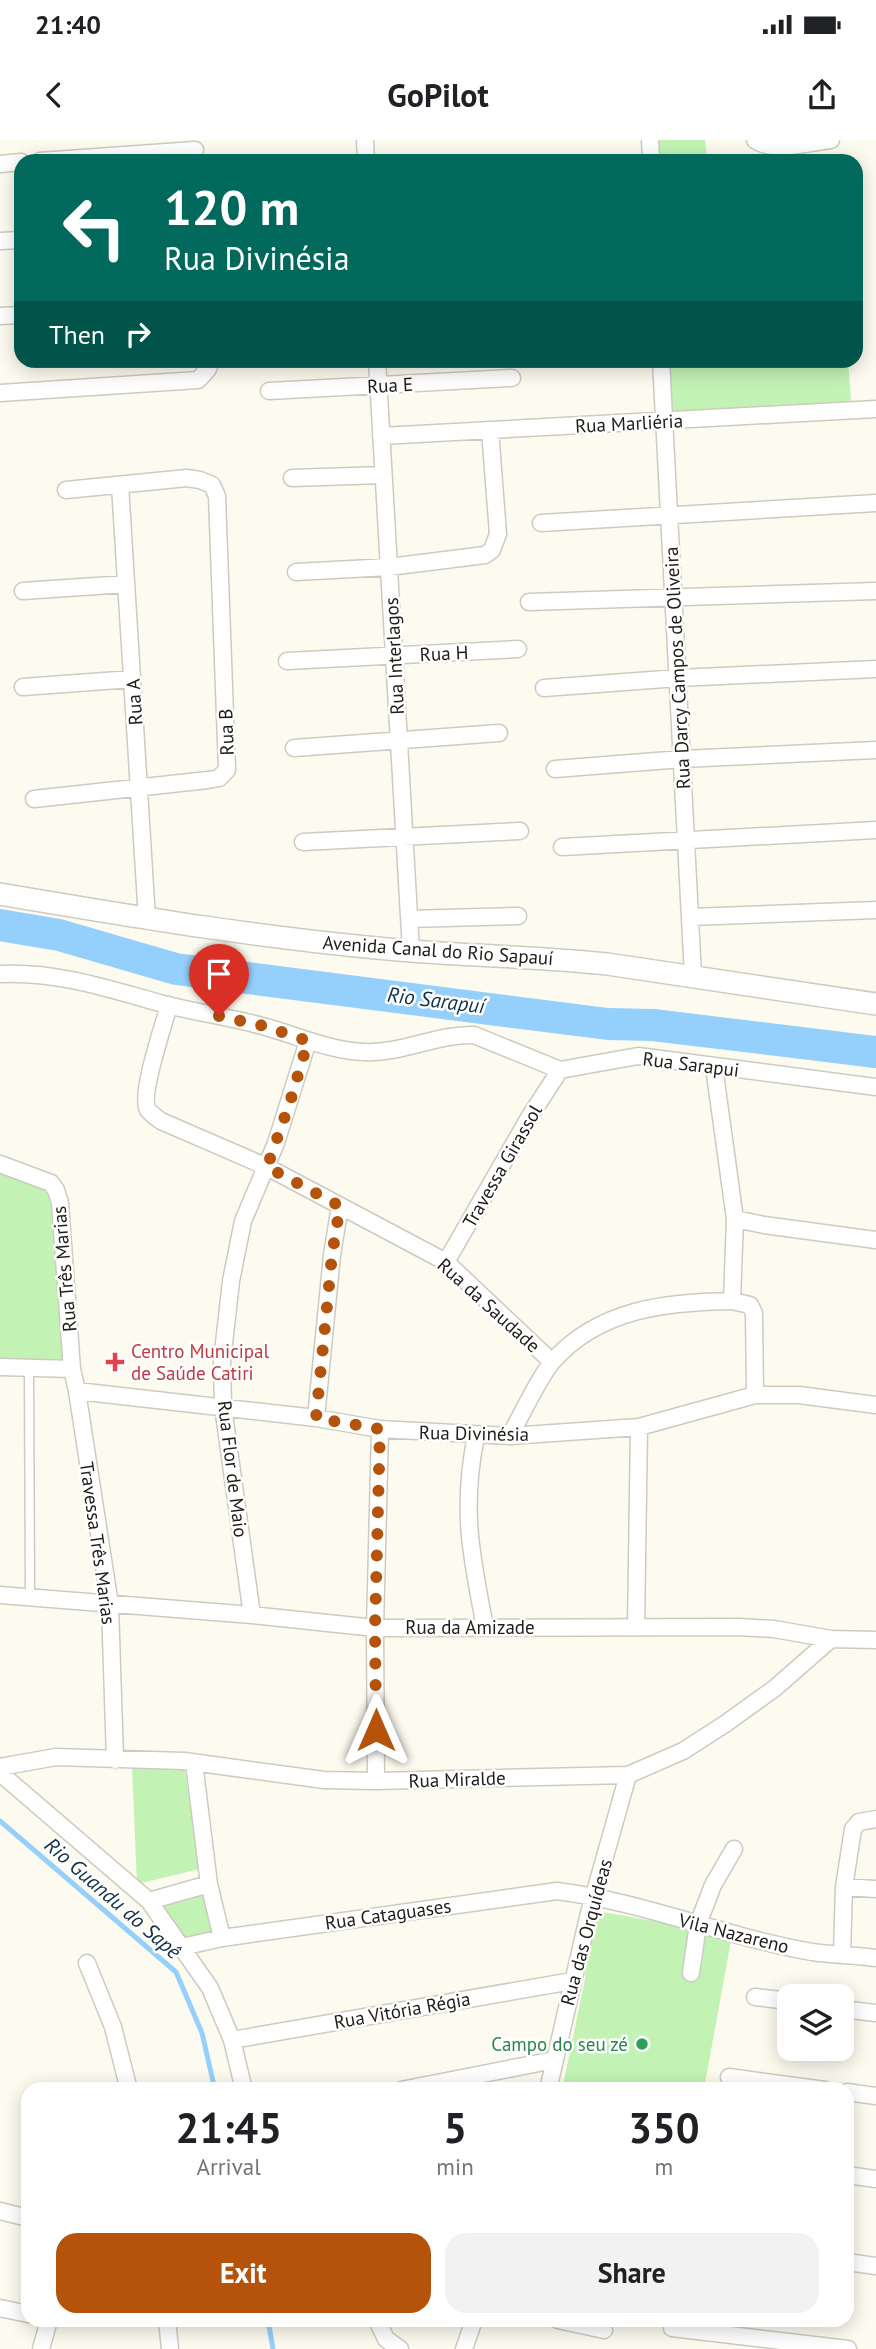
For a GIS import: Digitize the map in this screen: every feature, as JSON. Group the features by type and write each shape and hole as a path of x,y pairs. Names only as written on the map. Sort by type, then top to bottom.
{"street":[{"path":"755,140 762,145 773,147 831,140"},
{"path":"139,154 195,150"},
{"path":"0,394 198,380 208,368"},
{"name":"Rua Interlagos","path":"378,368 411,951"},
{"name":"Rua Darcy Campos de Oliveira","path":"662,368 693,976"},
{"name":"Rua E","path":"269,391 512,378"},
{"name":"Rua Marliéria","path":"381,436 876,409"},
{"path":"296,572 388,567 485,555 497,542 490,430"},
{"path":"292,478 383,475"},
{"name":"Rua B","path":"34,799 139,790 208,780 219,778 227,770 217,496 212,485 187,478 120,485"},
{"path":"66,490 120,485"},
{"name":"Rua A","path":"120,485 147,919"},
{"path":"541,523 876,503"},
{"path":"23,591 126,584"},
{"path":"528,602 876,591"},
{"name":"Rua H","path":"287,661 518,649"},
{"path":"544,688 678,678 876,669"},
{"path":"23,687 132,678"},
{"path":"294,748 499,733"},
{"path":"555,769 876,750"},
{"path":"562,847 876,830"},
{"path":"303,842 520,831"},
{"name":"Avenida Canal do Rio Sapauí","path":"0,894 147,919 279,937 411,951 562,959 876,1004"},
{"path":"690,917 876,910"},
{"path":"409,919 518,916"},
{"path":"0,974 53,976 97,985 363,1053 409,1048 459,1034 474,1035 560,1070"},
{"name":"Rua da Saudade","path":"169,1005 149,1075 145,1100 148,1110 161,1121 267,1167 446,1262 552,1362"},
{"name":"Rua Flor de Maio","path":"252,1615 223,1407 222,1362 231,1281 243,1221 267,1167 308,1041"},
{"name":"Rua Sarapui","path":"560,1070 638,1056 876,1087"},
{"path":"714,1067 736,1219 732,1301"},
{"name":"Travessa Girassol","path":"446,1262 530,1116 560,1070"},
{"name":"Rua Três Marias","path":"0,1164 51,1183 56,1190 60,1203 72,1369"},
{"path":"316,1418 332,1255 340,1206"},
{"path":"736,1219 876,1240"},
{"path":"510,1436 552,1362 591,1328 639,1310 732,1301 750,1305 754,1313 755,1395"},
{"path":"0,1367 72,1369"},
{"name":"Travessa Três Marias","path":"72,1369 110,1605 115,1760"},
{"name":"Rua Divinésia","path":"77,1391 316,1418 380,1429 475,1436 639,1427 755,1395 786,1394 876,1405"},
{"path":"636,1627 639,1427"},
{"path":"376,1781 375,1628 380,1429"},
{"path":"475,1436 468,1471 469,1546 485,1627"},
{"name":"Rua da Amizade","path":"0,1595 252,1615 375,1628 739,1627 774,1629 831,1639 876,1640"},
{"name":"Rua Miralde","path":"0,1767 56,1757 194,1763 324,1780 628,1775 683,1751 725,1724 775,1688 831,1639"},
{"path":"194,1763 209,1884 222,1938"},
{"path":"0,1773 149,1901 210,1988 232,2040 242,2082"},
{"name":"Rua das Orquídeas","path":"550,2082 572,1981 628,1775"},
{"path":"842,1954 844,1886 853,1829 859,1822 876,1818"},
{"path":"691,1973 698,1924 713,1885 734,1849"},
{"path":"149,1901 209,1884"},
{"path":"844,1886 876,1889"},
{"name":"Rua Cataguases","path":"182,1947 222,1938 536,1893 557,1891 595,1896"},
{"name":"Vila Nazareno","path":"595,1896 813,1952 876,1958"},
{"path":"87,1963 113,2027 127,2082"},
{"name":"Rua Vitória Régia","path":"232,2040 572,1981"},
{"path":"755,1997 777,2000"},
{"path":"854,2010 876,2013"},
{"path":"442,2082 554,2060"},
{"path":"729,2077 766,2082"},
{"path":"854,2093 876,2096"},
{"path":"854,2176 876,2179"},
{"path":"0,2211 21,2216"},
{"path":"854,2263 876,2266"},
{"path":"0,2308 21,2312"},
{"path":"41,2349 46,2327"},
{"path":"168,2327 170,2349"},
{"path":"380,2327 386,2339 400,2349"},
{"path":"464,2349 472,2327"},
{"path":"590,2327 604,2330"},
{"path":"672,2328 848,2349"}],"lane":[{"path":"29,1367 30,1598"}],"green space":[{"path":"650,140 705,140 706,154 651,154"},
{"path":"661,368 849,368 852,410 664,420"},
{"path":"0,1168 42,1182 58,1203 69,1363 0,1363"},
{"path":"184,1765 200,1869 137,1884 132,1768"},
{"path":"204,1895 218,1934 176,1937 159,1902"},
{"path":"592,1910 732,1935 705,2082 564,2082 585,1979"}],"waterway":[{"name":"Rio Sarapuí","path":"0,925 59,935 176,969 608,1024 653,1025 876,1052"},
{"name":"Rio Guandu do Sapê","path":"0,1821 176,1972 202,2033 213,2082"},
{"name":"Rio Guandu do Sapê","path":"269,2327 273,2349"}],"place":[{"name":"Centro Municipal de Saúde Catiri","path":"115,1362"},
{"name":"Campo do seu zé","path":"642,2044"}],"route":[{"path":"219,1016 264,1026 308,1041 267,1167 340,1206 332,1255 316,1418 380,1429 375,1628 376,1730"}]}
